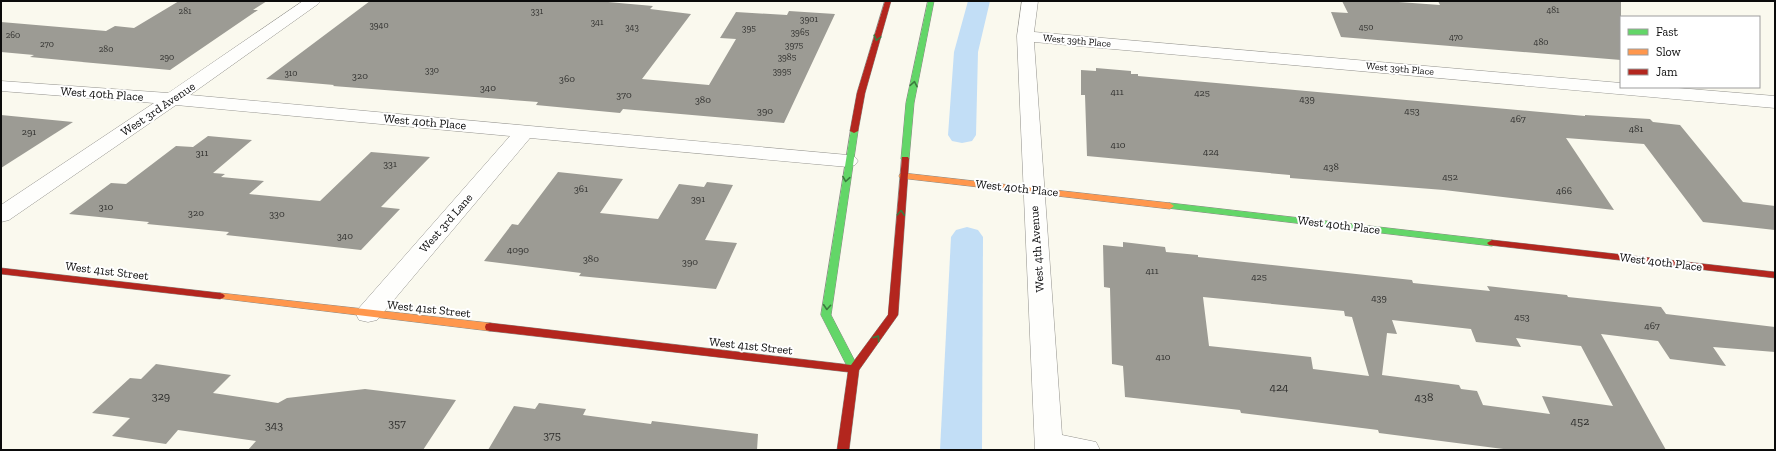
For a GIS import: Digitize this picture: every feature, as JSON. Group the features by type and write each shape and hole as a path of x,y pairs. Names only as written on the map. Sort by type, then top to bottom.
{"street":[{"name":"West 3rd Avenue","path":"1,215 313,1"},
{"path":"854,369 826,315 848,161 861,93 888,1"},
{"path":"843,450 854,369 893,315 910,103 931,1"},
{"name":"West 4th Avenue","path":"1030,1 1025,36 1049,447"},
{"name":"West 39th Place","path":"1025,36 1775,102"},
{"name":"West 40th Place","path":"1,86 172,99 848,161"},
{"name":"West 3rd Lane","path":"368,314 524,132"},
{"name":"West 40th Place","path":"903,176 1775,275"},
{"name":"West 41st Street","path":"1,271 854,369"},
{"path":"1049,447 1086,450"}],"building":[{"path":"179,1 267,1 253,10 258,10 170,70 30,57 34,55 1,52 1,22 106,31 115,26 134,28"},
{"path":"370,1 597,1 653,6 650,9 691,14 642,79 709,85 736,39 720,38 736,12 787,15 789,11 835,14 784,123 623,109 620,113 536,105 538,102 333,86 334,85 266,79"},
{"path":"1342,1 1385,1 1440,5 1438,1 1621,1 1620,60 1341,37 1331,12 1348,13"},
{"path":"1096,68 1131,71 1131,74 1138,74 1138,76 1585,116 1650,119 1653,122 1680,125 1743,202 1775,206 1775,230 1703,222 1644,144 1566,138 1614,210 1444,190 1290,178 1290,175 1087,156 1085,95 1081,95 1081,70 1096,71"},
{"path":"1,115 73,122 1,168"},
{"path":"208,136 252,140 213,173 225,174 221,177 264,181 249,194 320,201 371,152 430,157 381,207 400,209 361,250 226,235 229,232 147,224 149,222 69,214 111,183 126,184 176,146 193,147"},
{"path":"558,172 623,179 600,213 658,219 679,184 704,187 707,182 733,185 705,240 737,243 716,289 579,276 581,273 484,261 512,224 518,225"},
{"path":"1123,242 1165,247 1166,252 1198,255 1198,257 1412,280 1413,283 1490,291 1487,286 1567,295 1568,297 1661,307 1666,314 1775,327 1775,352 1713,347 1726,366 1670,359 1658,341 1601,334 1666,450 1511,450 1379,433 1378,430 1241,413 1240,410 1125,397 1123,366 1112,364 1110,288 1104,287 1103,245 1123,247","holes":["1203,297 1344,311 1345,316 1352,317 1369,376 1313,369 1311,357 1209,346","1392,320 1471,329 1476,342 1521,347 1516,338 1581,346 1613,406 1542,396 1550,414 1483,405 1477,391 1461,389 1459,385 1382,375 1387,333 1397,334"]},
{"path":"156,364 231,375 213,393 278,403 287,398 365,389 456,400 423,450 248,450 256,441 178,430 166,444 112,436 130,418 92,413 130,378 141,379"},
{"path":"539,403 586,409 583,415 651,424 652,421 758,434 757,450 488,450 514,406 535,409"}],"waterway":[{"path":"962,135 966,52 979,1"},
{"path":"961,450 967,237"}],"traffic: fast":[{"path":"905,159 910,103 931,1"},
{"path":"854,131 826,315 854,369"},
{"path":"1170,206 1492,243"}],"traffic: slow":[{"path":"903,176 1170,206"},
{"path":"220,296 490,327"}],"traffic: jam":[{"path":"854,131 861,93 888,1"},
{"path":"843,450 854,369 893,315 905,159"},
{"path":"1492,243 1775,275"},
{"path":"1,271 220,296"},
{"path":"490,327 854,369"}]}
